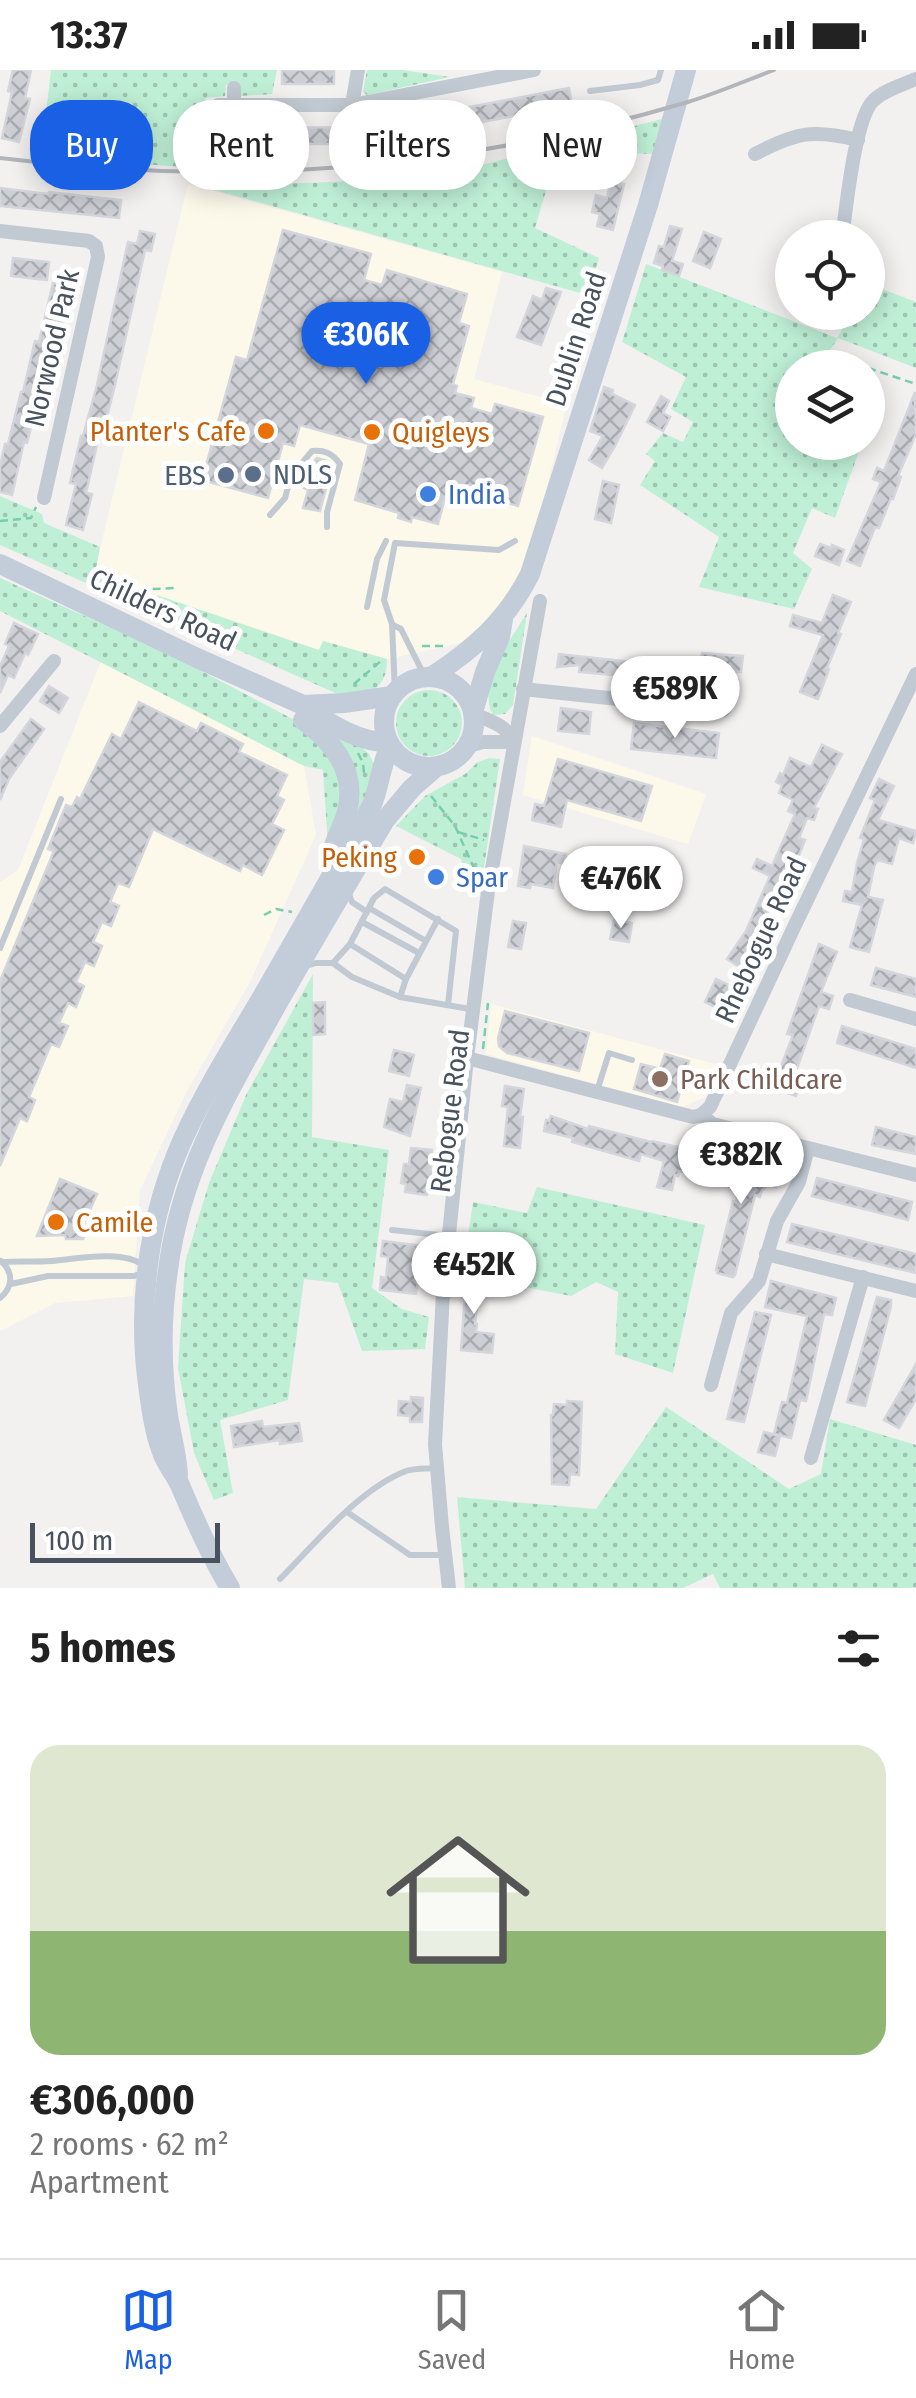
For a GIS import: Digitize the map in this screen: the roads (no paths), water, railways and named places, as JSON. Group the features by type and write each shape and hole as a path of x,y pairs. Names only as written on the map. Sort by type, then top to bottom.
{"main road":[{"name":"Dublin Road","path":"503,619 518,599 540,546 648,206 686,70"},
{"name":"Childers Road","path":"0,564 295,702 358,736 389,745"},
{"path":"503,619 485,672 468,746 449,764 436,768 423,768 399,757 389,745 384,727 385,711 393,694 460,658 503,619"},
{"path":"428,677 443,679 462,691 474,713"},
{"name":"Childers Road","path":"295,702 344,703 393,694"},
{"path":"295,702 298,716 322,733 346,768 348,811 330,856 331,876"},
{"path":"230,1588 162,1454 151,1409 144,1352 148,1270 159,1207 183,1140 371,807 389,745"},
{"path":"178,1481 163,1364 166,1282 189,1179 222,1102 385,820 412,788 436,768"}],"street":[{"path":"353,100 358,70"},
{"path":"373,100 478,75 534,70"},
{"path":"845,220 860,128 871,102 916,79"},
{"path":"234,88 226,106 329,105"},
{"path":"755,154 814,132 858,140"},
{"name":"Norwood Park","path":"0,231 90,241 98,256 44,498"},
{"name":"Rebogue Road","path":"449,1588 435,1444 438,1355 449,1236 474,1060 473,1009 488,891 540,601"},
{"path":"0,726 54,660"},
{"name":"Rhebogue Road","path":"701,1115 710,1107 916,674"},
{"path":"523,689 723,710"},
{"path":"468,746 513,742 510,733 474,713"},
{"path":"850,1000 916,1019"},
{"path":"474,1060 693,1117 701,1115 714,1124 916,1176"},
{"path":"711,1386 730,1313 759,1281 777,1221 799,1182 808,1148"},
{"path":"766,1254 916,1291"},
{"path":"811,1458 863,1277"}],"lane":[{"path":"590,91 658,80 661,70"},
{"path":"270,515 285,498 291,476 303,461 312,451 323,450 340,464 327,512 327,527"},
{"path":"366,607 377,558 386,541"},
{"path":"393,694 392,624 384,600 395,543 500,550 515,541"},
{"path":"392,624 400,629 428,677"},
{"path":"0,948 62,799"},
{"path":"353,874 348,892 352,902 426,940"},
{"path":"334,963 350,944 374,898 385,889 456,931 448,1005"},
{"path":"400,997 438,919"},
{"path":"362,922 420,953"},
{"path":"350,944 406,979"},
{"path":"297,969 334,963 352,977 400,997 473,1009"},
{"path":"596,1092 609,1053 632,1060"},
{"path":"392,1230 449,1236"},
{"path":"2,1262 56,1261 69,1257 135,1259 148,1270 134,1276 48,1276 11,1284"},
{"path":"0,1298 11,1284 11,1275 2,1262"},
{"path":"280,1579 372,1491 409,1470 437,1468"},
{"path":"347,1512 410,1555 445,1555"}],"railway":[{"path":"0,158 175,171 347,167 432,158 602,125 688,102 774,70"}],"place":[{"name":"Planter's Cafe","path":"266,431"},
{"name":"Quigleys","path":"372,432"},
{"name":"NDLS","path":"253,474"},
{"name":"EBS","path":"226,475"},
{"name":"India","path":"428,494"},
{"name":"Peking","path":"417,857"},
{"name":"Spar","path":"436,877"},
{"name":"Park Childcare","path":"660,1079"},
{"name":"Camile","path":"56,1222"}]}
